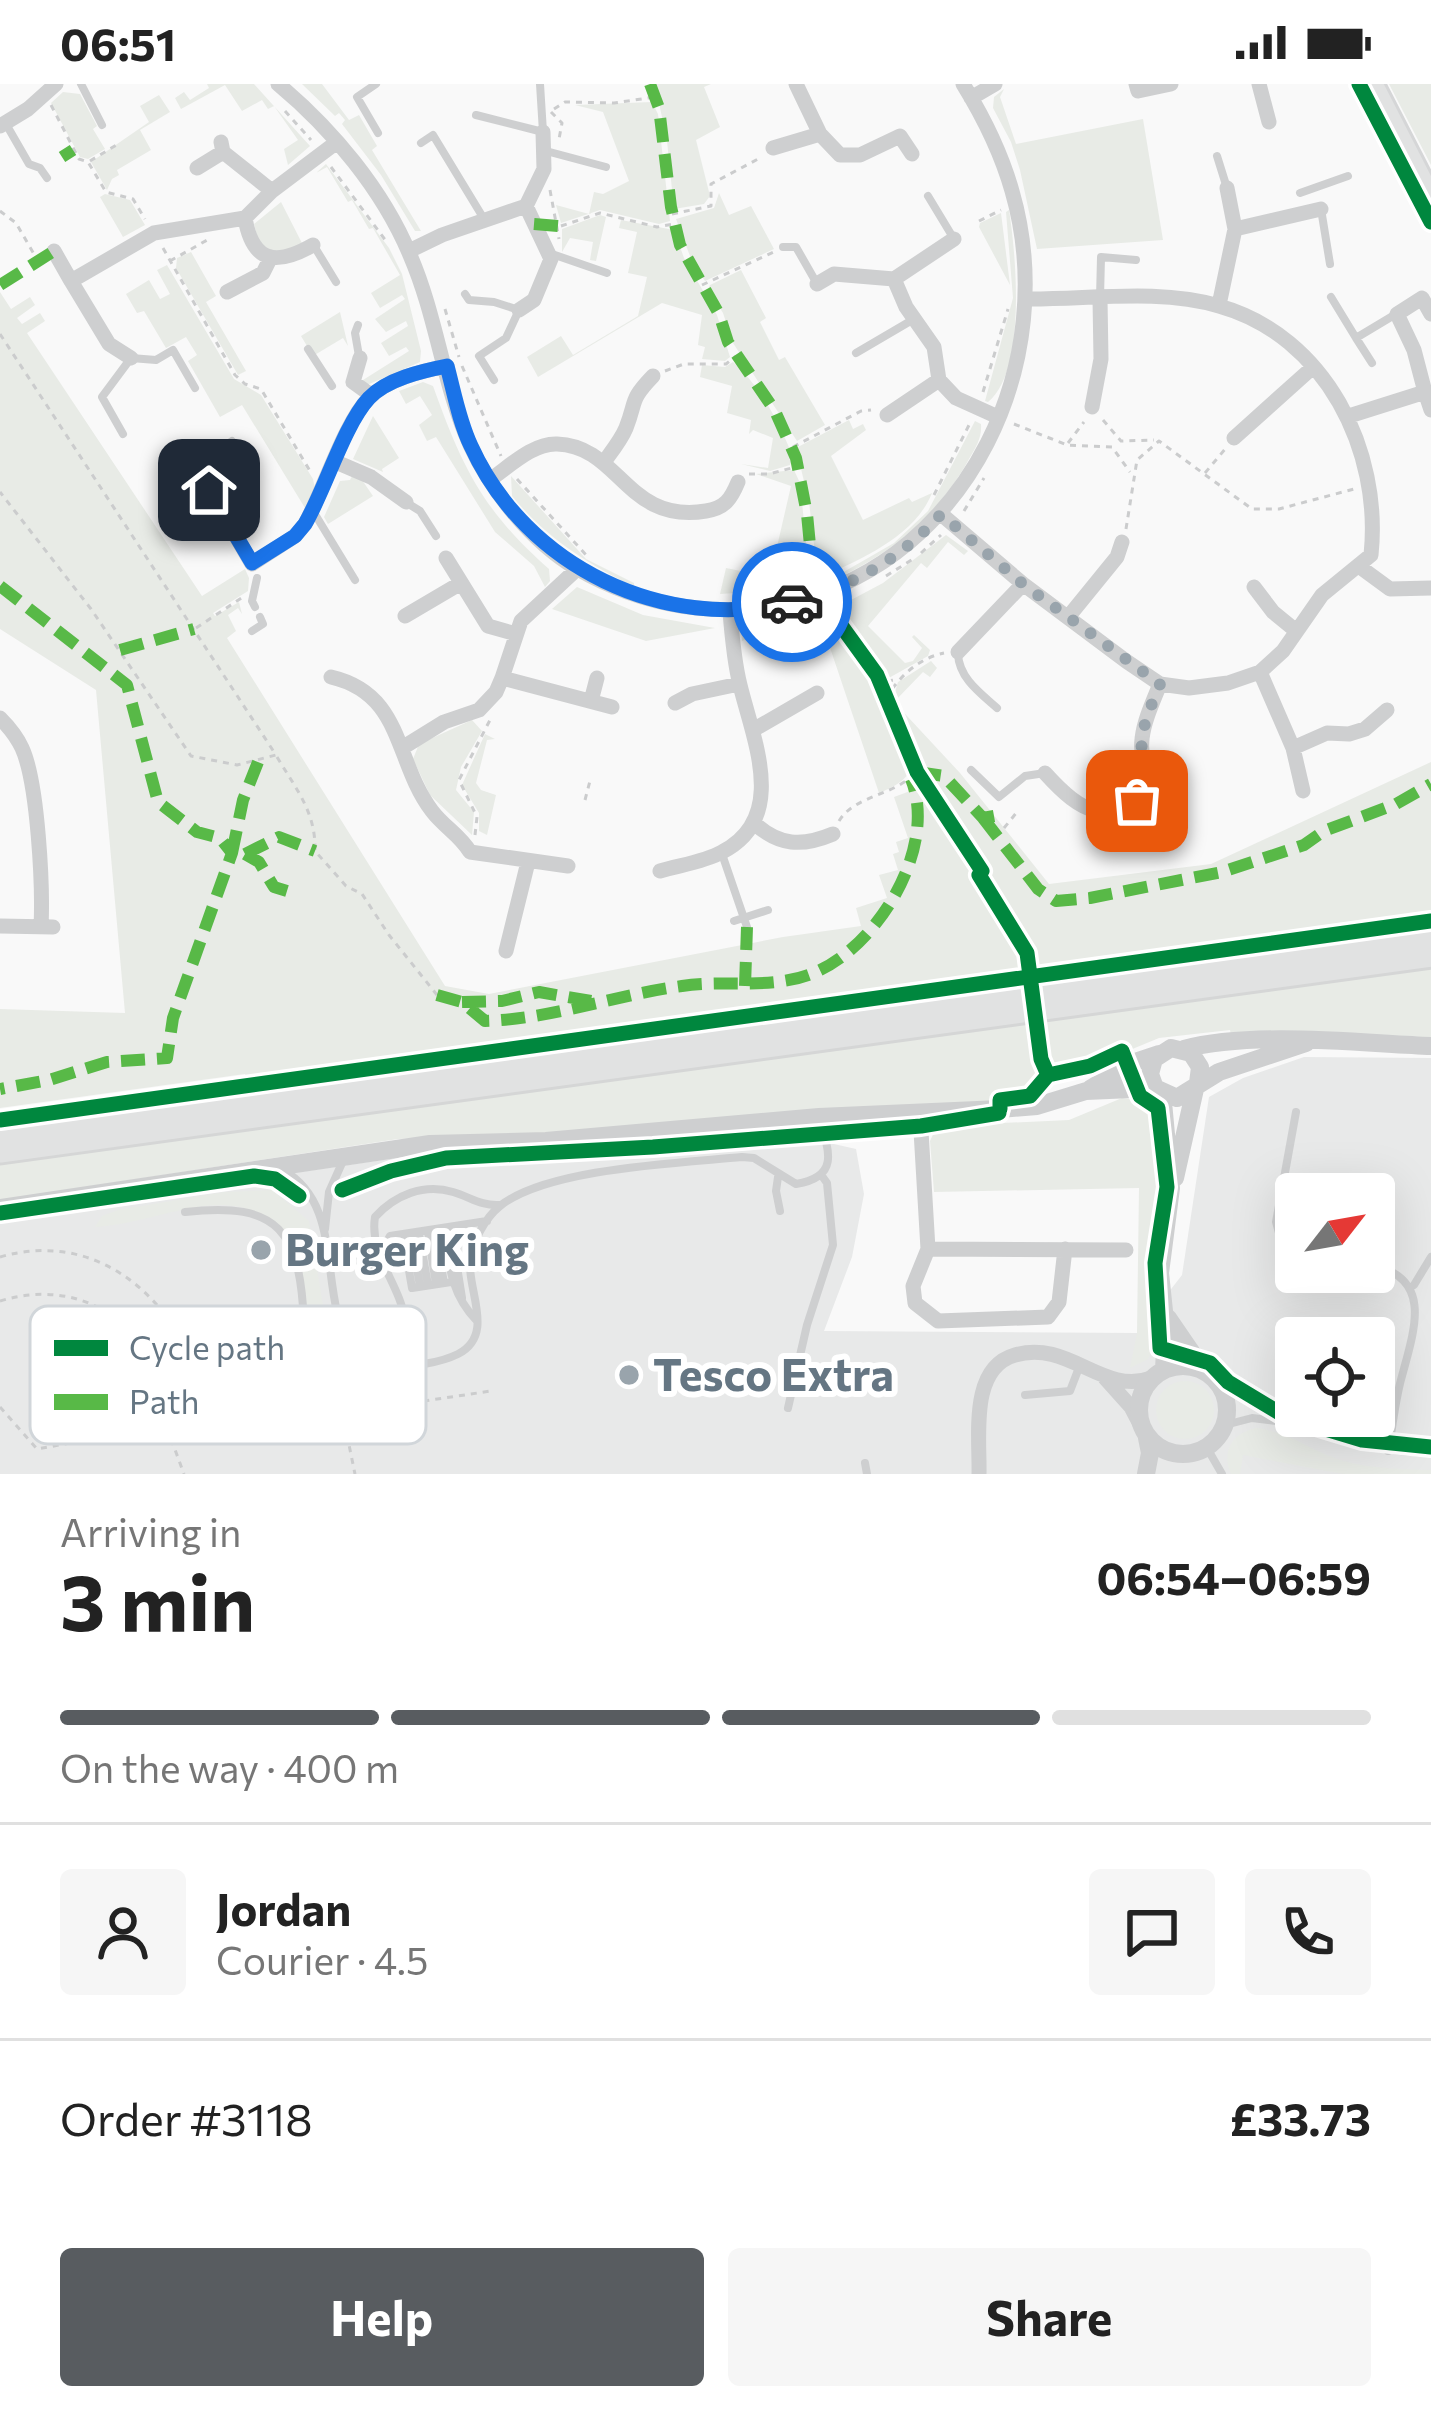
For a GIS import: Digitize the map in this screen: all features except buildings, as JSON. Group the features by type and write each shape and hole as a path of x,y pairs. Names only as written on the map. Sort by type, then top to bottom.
{"highway":[{"path":"0,1128 1431,932"},
{"path":"0,1149 1431,952"}],"main road":[{"path":"1372,84 1431,199"}],"street":[{"path":"278,84 337,142 409,251 433,313 471,447 536,534 648,601 730,612 819,595 901,553 947,519 972,470 1007,423 1022,335 1017,299 1022,243 1013,193 993,135 967,91 995,84"},
{"path":"796,84 820,134 835,152 853,157 900,136"},
{"path":"1140,109 1137,87 1171,84"},
{"path":"1259,84 1269,122"},
{"path":"3,125 50,90"},
{"path":"890,118 912,154"},
{"path":"409,251 526,206 544,169 543,132"},
{"path":"773,148 820,134"},
{"path":"71,281 154,233 245,218 272,191 337,142"},
{"path":"197,168 222,147 272,191"},
{"path":"1219,305 1235,229 1227,188"},
{"path":"1235,229 1312,211 1300,193"},
{"path":"519,310 534,301 550,254 526,206"},
{"path":"245,218 248,235 271,257 292,257 313,245"},
{"path":"817,284 834,274 894,279 954,239"},
{"path":"46,256 71,281 109,344 130,358"},
{"path":"227,292 263,273 271,257"},
{"path":"894,279 934,347 939,380 956,398 1007,423"},
{"path":"947,519 1023,584 1160,684 1190,688 1260,672 1283,651 1322,595 1370,555 1374,510 1349,416 1289,342 1256,320 1219,305 1162,297 1017,299"},
{"path":"1431,314 1422,298 1396,314 1414,350 1431,410"},
{"path":"1092,407 1101,359 1100,299"},
{"path":"352,382 360,358"},
{"path":"208,481 254,577 313,511 371,394 406,377 447,366"},
{"path":"1234,438 1312,368"},
{"path":"604,462 628,423 637,392 653,376"},
{"path":"887,415 939,380"},
{"path":"332,386 352,382 371,394"},
{"path":"1349,416 1425,392"},
{"path":"491,479 540,446 554,443 573,446 604,462 630,491 673,512 716,509 731,499 738,482"},
{"path":"336,462 371,477 382,495 406,502"},
{"path":"1069,616 1118,557 1122,542"},
{"path":"446,558 488,626 516,634"},
{"path":"402,748 444,722 479,710 496,692 521,621 583,563"},
{"path":"1360,567 1390,589 1431,588"},
{"path":"405,616 461,583"},
{"path":"958,652 1023,584"},
{"path":"1254,587 1295,630"},
{"path":"660,871 722,853 754,824 763,778 739,684 730,612"},
{"path":"349,681 354,664"},
{"path":"1260,672 1293,748 1304,791"},
{"path":"331,677 370,691 434,814 463,839 470,852 568,866"},
{"path":"502,678 612,706"},
{"path":"591,701 597,678"},
{"path":"676,703 692,694 739,684"},
{"path":"1160,684 1141,730 1139,750 1153,785 1166,800"},
{"path":"753,730 817,693"},
{"path":"1293,748 1327,733 1365,729 1387,710"},
{"path":"0,718 23,750 47,927 0,926"},
{"path":"1045,773 1069,800 1083,809 1102,812 1137,801 1153,785"},
{"path":"754,824 773,841 815,842 833,834"},
{"path":"815,842 822,862"},
{"path":"506,951 528,862"},
{"path":"492,927 512,931"},
{"path":"0,1208 430,1144 546,1141 1037,1106 1086,1091 1135,1062 1171,1048 1343,1041 1431,1046"},
{"path":"1086,1091 1156,1089 1177,1098 1306,1043"},
{"path":"1150,1474 1150,1453 1138,1412 1140,1397 1158,1374 1165,1314 1160,1273 1171,1188 1196,1086 1196,1059 1184,1049"},
{"path":"1159,1054 1151,1066 1163,1102 1171,1188"},
{"path":"920,1114 928,1249 913,1286 915,1303 938,1321 1048,1317 1059,1302 1065,1250"},
{"path":"928,1249 1126,1250"},
{"path":"1150,1474 1182,1455 1207,1448 1225,1425 1227,1402 1165,1314"},
{"path":"979,1474 981,1404 993,1367 1006,1358 1053,1352 1102,1376 1138,1383 1182,1366 1211,1376"},
{"path":"1102,1376 1160,1449 1182,1455"}],"lane":[{"path":"81,84 102,125"},
{"path":"376,84 357,97 378,133"},
{"path":"476,116 543,132 540,84"},
{"path":"3,125 29,164 40,168 46,178"},
{"path":"421,142 433,135 485,221"},
{"path":"545,150 606,167"},
{"path":"1217,156 1227,188"},
{"path":"1300,193 1348,176"},
{"path":"928,196 954,239"},
{"path":"1312,211 1330,264"},
{"path":"313,245 336,282"},
{"path":"783,247 796,248 817,284"},
{"path":"550,254 607,273"},
{"path":"1100,299 1101,257 1136,260"},
{"path":"465,294 469,300 519,310 506,338 479,356 494,380"},
{"path":"1331,297 1372,363"},
{"path":"1356,338 1396,314"},
{"path":"856,352 914,319"},
{"path":"358,325 360,358"},
{"path":"308,349 332,386"},
{"path":"123,434 102,397 130,358 156,360 173,350 195,388"},
{"path":"208,481 210,457 232,441"},
{"path":"406,502 420,512 436,536"},
{"path":"313,511 355,580"},
{"path":"252,631 262,624 254,577"},
{"path":"958,652 964,674 997,708"},
{"path":"971,770 999,797 1025,776 1045,773"},
{"path":"722,853 742,922 767,910"},
{"path":"1285,1173 1296,1112"},
{"path":"426,1363 463,1352 476,1336 479,1323 470,1261 487,1220 500,1205 545,1182 709,1160 754,1158 796,1184 822,1176 829,1160 819,1118"},
{"path":"325,1232 334,1174 346,1156"},
{"path":"277,1167 299,1179 311,1194 325,1232 335,1306"},
{"path":"788,1408 807,1324 833,1245 827,1183 822,1176"},
{"path":"778,1177 780,1211"},
{"path":"400,1306 374,1229 376,1217 394,1200 434,1189 487,1206 500,1205"},
{"path":"184,1212 243,1210 260,1216 292,1246 300,1262 303,1306"},
{"path":"386,1270 390,1236 487,1220"},
{"path":"427,1232 412,1288 436,1284"},
{"path":"427,1232 436,1284 479,1323"},
{"path":"427,1232 436,1284"},
{"path":"427,1232 463,1306"},
{"path":"1414,1285 1431,1257"},
{"path":"1388,1450 1401,1379 1422,1310 1414,1285 1395,1269"},
{"path":"1025,1395 1070,1391 1080,1364"},
{"path":"1211,1376 1275,1415"},
{"path":"1225,1425 1252,1418 1275,1421"},
{"path":"1328,1437 1388,1450 1431,1453"},
{"path":"1207,1448 1222,1474"}],"path":[{"path":"50,90 79,160 88,162 118,144"},
{"path":"543,132 550,113 565,102 614,103 655,97"},
{"path":"277,103 322,154 390,247"},
{"path":"672,214 711,206 711,184 773,148"},
{"path":"88,162 106,192 133,199 235,375 244,384 261,389 322,494"},
{"path":"979,220 1003,209 1004,213"},
{"path":"0,211 46,256"},
{"path":"559,226 600,213 657,227 674,224"},
{"path":"170,261 224,230 220,223"},
{"path":"702,286 783,247"},
{"path":"933,496 977,408 1017,299"},
{"path":"442,302 469,386 508,467 583,563"},
{"path":"0,334 307,803 315,851 346,886 362,894 437,995"},
{"path":"653,376 684,364 726,364 736,356"},
{"path":"1067,445 1092,407 1121,441 1159,441 1239,503 1264,511 1369,485"},
{"path":"793,447 866,409 887,415"},
{"path":"1007,423 1067,445 1116,451"},
{"path":"1204,475 1234,438"},
{"path":"1116,451 1121,441"},
{"path":"1122,542 1136,460 1159,441"},
{"path":"1116,451 1132,476"},
{"path":"738,482 753,471 769,474 799,466"},
{"path":"885,577 985,476"},
{"path":"0,492 92,609 191,756 238,765 276,755"},
{"path":"194,629 254,577"},
{"path":"786,619 846,598"},
{"path":"827,606 839,622"},
{"path":"886,698 897,680 936,654 958,652"},
{"path":"873,670 885,681 897,680"},
{"path":"873,670 895,719"},
{"path":"470,852 477,817 459,780 492,712"},
{"path":"833,834 843,813 857,803 896,791 914,764 928,788"},
{"path":"586,800 591,777"},
{"path":"1004,828 1017,812"},
{"path":"0,1257 28,1251 72,1253 115,1271 145,1290 157,1306"},
{"path":"0,1301 40,1291 95,1306"},
{"path":"426,1401 490,1391"},
{"path":"0,1407 30,1440"},
{"path":"33,1444 38,1449 70,1444"},
{"path":"173,1444 184,1474"},
{"path":"349,1444 355,1474"}],"shaded area":[{"path":"207,84 254,84 274,106 268,109 262,100 242,111 225,85 181,109 175,98 184,92 190,100 209,88"},
{"path":"302,84 322,84 349,120 359,115 377,146 372,150 421,231 415,231 342,124 345,120"},
{"path":"655,84 711,84 704,87 720,127 696,140 710,196 704,204 674,209"},
{"path":"1389,84 1431,84 1431,165"},
{"path":"1004,89 1000,97 1016,144 1143,119 1163,240 1037,249 1020,170 993,108 994,97"},
{"path":"63,92 80,94 97,126 93,129 105,149 88,159 80,157 51,103"},
{"path":"159,95 170,112 140,130 151,150 117,170 119,175 107,190 91,162 149,122 140,106"},
{"path":"652,102 658,114 670,221 659,224 600,210 589,214 594,192 603,194 629,181 603,112 575,105"},
{"path":"274,107 310,146 288,165 284,149 298,140"},
{"path":"326,164 389,248 402,274 421,351 420,362 367,385 363,380 409,351 406,347 389,356 381,343 408,326 406,321 386,332 375,319 405,299 402,295 380,308 371,293 400,275 373,228 369,229 352,200 348,202 327,167 316,173"},
{"path":"719,193 729,215 751,206 774,249 705,281 693,264 676,219 714,208"},
{"path":"100,197 130,200 145,225 123,237"},
{"path":"281,202 305,249 261,252 254,224"},
{"path":"556,205 588,214 561,223"},
{"path":"1009,210 1016,282 1014,339 1000,387 988,402 1013,298"},
{"path":"1001,213 1010,285 979,227"},
{"path":"606,217 596,261 590,260 593,242 570,238 562,252 562,229"},
{"path":"621,220 674,230 684,258 717,315 730,357 725,361 702,359 705,347 698,345 702,315 662,303 538,377 527,357 561,336 573,355 638,316 647,277 628,273 637,232 619,228"},
{"path":"191,252 216,296 206,302 246,371 238,375 176,268 177,258"},
{"path":"167,265 234,379 261,395 313,479 315,489 305,508 242,405 220,417 188,361 197,355 186,337 166,348 144,311 137,313 126,294 149,280 160,299 170,294 157,270"},
{"path":"741,270 766,318 760,322 779,360 785,357 825,425 797,441 733,343 708,289"},
{"path":"0,292 11,309 30,297 35,305 17,318 22,324 40,313 45,321 27,333 202,596 245,569 248,591 213,613 239,602 242,614 238,608 228,615 236,631 227,638 445,986 489,994 861,926 856,908 887,898 879,875 898,870 893,854 899,852 896,842 908,838 894,797 940,774 921,771 892,703 898,682 931,661 937,668 930,677 923,672 894,702 960,773 1049,884 1211,864 1431,762 1431,915 248,1085 245,1074 0,1108 0,1009 125,1013 96,690 0,629"},
{"path":"340,312 348,346 343,338 313,356 301,336"},
{"path":"733,362 775,418 793,457 790,465 770,471 741,464 768,468 773,438 753,430 749,434 751,420 727,413 732,386 700,377 702,365 725,367"},
{"path":"423,382 433,386 465,464 491,507 549,569 545,587 534,566 495,532 436,437 427,441 419,425 432,415 420,396 406,404 399,391"},
{"path":"373,416 399,458 383,472 353,459"},
{"path":"849,420 853,429 863,424 866,430 831,456 863,520 909,498 912,502 932,493 899,535 818,579 809,502 796,448"},
{"path":"975,421 981,424 976,446 941,500 887,550 821,585 894,543 928,511"},
{"path":"794,470 800,483 810,580 768,591 720,594 726,568 770,577 791,486 756,474"},
{"path":"352,476 362,480 373,496 328,524 324,517 340,481"},
{"path":"511,476 586,559 634,587 584,559 539,525 512,496"},
{"path":"946,535 968,551 964,555 948,542 927,568 921,563 868,626 905,663 913,661 922,648 914,635 930,650 928,656 887,679 834,609 883,583"},
{"path":"577,587 643,615 715,628 646,641 552,609"},
{"path":"827,610 872,673 912,766 903,779 879,793 821,621 789,631 786,625 742,641 743,628"},
{"path":"472,720 482,731 461,767 456,790 474,812 472,835 430,795 413,759 419,744"},
{"path":"485,734 495,739 487,740 476,783 496,795 487,835 479,831 479,813 462,785"},
{"path":"1431,961 1431,1038 1231,1035 1230,1030 1159,1038 1130,1050 1126,1044 1089,1061 1052,1069 1045,1058 1039,1016"},
{"path":"1032,1017 1043,1076 1028,1091 992,1096 992,1103 580,1134 398,1139 0,1200 0,1160"},
{"path":"1304,1057 1431,1058 1431,1474 0,1474 0,1216 430,1153 794,1135 856,1149 864,1194 852,1257 824,1331 1137,1333 1182,1275 1209,1097 1243,1078"},
{"path":"1122,1098 1151,1110 1160,1155 1147,1265 1154,1340 1148,1359 1130,1368 1137,1333 1139,1188 934,1192 930,1141 937,1126 1069,1120"},
{"path":"272,1190 309,1221 323,1306 307,1306 299,1246 275,1223 252,1210 203,1206 95,1227 102,1216 118,1210 224,1192"},
{"path":"1185,1381 1205,1390 1214,1410 1205,1430 1185,1439 1165,1430 1156,1410 1165,1390"},
{"path":"1256,1428 1344,1461 1431,1470 1431,1474 1343,1474 1243,1455 1240,1474 1231,1474 1227,1458 1241,1434"}],"marked path":[{"path":"650,84 659,108 680,245 719,314 728,342 775,411 796,458 814,587"},
{"path":"62,157 73,150"},
{"path":"534,224 559,226"},
{"path":"0,285 54,251"},
{"path":"0,586 127,685 158,802 197,832 220,838 232,853 173,1018 167,1058 107,1062 0,1089"},
{"path":"120,650 194,629"},
{"path":"258,762 243,800 232,853 245,854 279,837 315,851"},
{"path":"917,772 944,776 983,818 994,816"},
{"path":"437,995 462,1002 485,1021 535,1016 682,986 768,983 818,971 862,939 898,890 917,833 911,779"},
{"path":"983,818 1038,889 1056,901 1222,872 1304,845 1324,831 1396,804 1431,784"},
{"path":"245,854 259,862 274,887 287,891"},
{"path":"745,986 747,927"},
{"path":"462,1002 502,1001 539,992 591,1001"}],"cycle path":[{"path":"1359,84 1431,222"},
{"path":"827,606 877,675 917,772 982,871 979,875 1027,953 1041,1059 1048,1075 1030,1096 1000,1100 1000,1109"},
{"path":"0,1120 1431,921"},
{"path":"1048,1075 1090,1066 1122,1051 1140,1096 1158,1108 1167,1187 1155,1263 1160,1348 1210,1363 1228,1382 1286,1417 1362,1440 1431,1447"},
{"path":"342,1190 391,1171 446,1158 921,1126 999,1113"},
{"path":"0,1213 254,1176 275,1179 299,1196"}],"way so far":[{"path":"792,602 828,592 872,571 901,553 941,514 1023,584 1160,684 1141,730 1139,750 1153,785 1137,801"}],"place":[{"name":"Burger King","path":"261,1250"},
{"name":"Tesco Extra","path":"629,1375"}],"route":[{"path":"209,490 252,563 295,536 305,524 371,394 406,377 447,366 471,447 512,509 557,555 648,601 730,612 792,602"}]}
